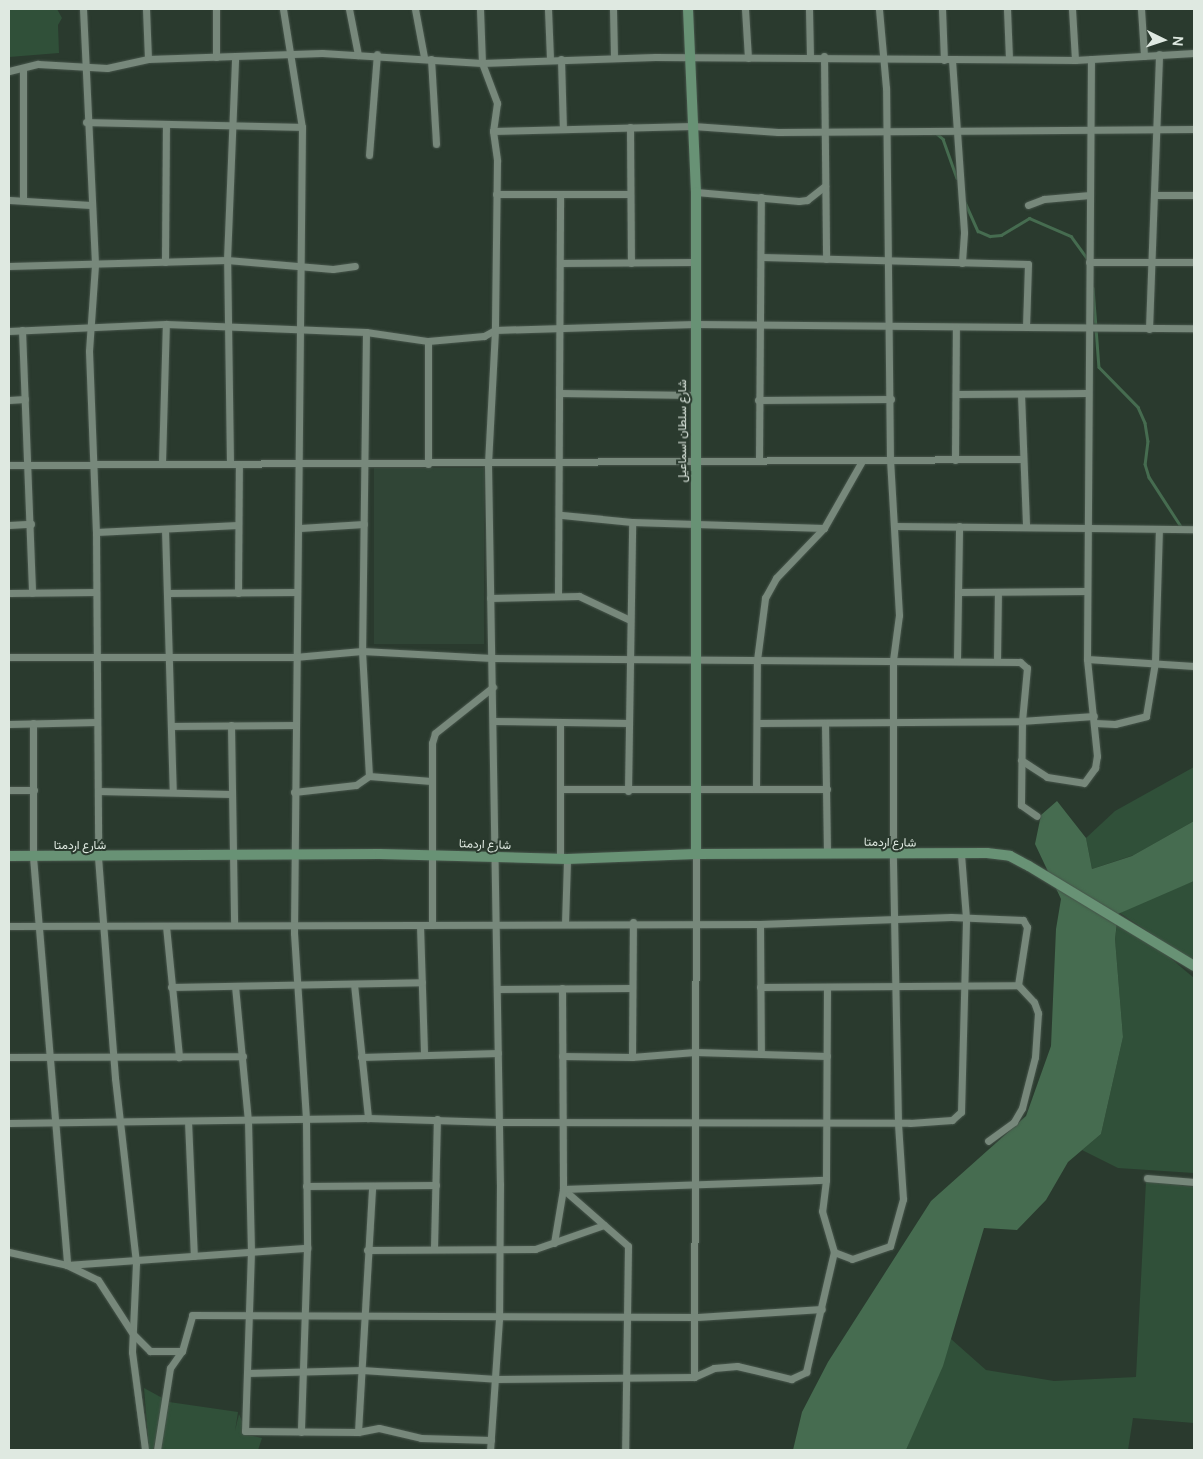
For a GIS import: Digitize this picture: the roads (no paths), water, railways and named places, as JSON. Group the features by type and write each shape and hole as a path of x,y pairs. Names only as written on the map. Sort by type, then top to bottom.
{"main road":[{"name":"شارع سلطان اسماعيل","path":"688,9 692,59 696,192 694,262 694,791 696,854"},
{"name":"شارع اردمتا","path":"9,856 231,857 294,854 431,854 564,859 696,854 1010,856 1030,866 1194,966"}],"street":[{"path":"83,9 86,64 86,122 95,265 89,351 96,532 98,857 114,1058 136,1263 133,1334 145,1450"},
{"path":"146,9 148,59"},
{"path":"216,9 216,57"},
{"path":"283,9 292,54 302,127 303,264 299,464 300,528 295,657 294,792 296,985 306,1121 306,1314 301,1432"},
{"path":"349,9 358,54"},
{"path":"415,9 428,58 436,144"},
{"path":"480,9 482,63 497,103 493,131 496,194 494,330 488,464 498,1053 499,1319 490,1450"},
{"path":"548,9 550,59"},
{"path":"613,9 614,58"},
{"path":"745,9 748,58"},
{"path":"809,9 810,57"},
{"path":"834,1252 852,1259 890,1246 903,1199 898,1123 893,854 893,660 899,615 890,461 891,327 887,130 879,9"},
{"path":"942,9 944,60"},
{"path":"1007,9 1009,59"},
{"path":"1072,9 1075,60"},
{"path":"1141,9 1144,56"},
{"path":"9,71 38,64 86,64 107,68 148,59 292,54 377,54 482,63 550,59 692,59 824,56 944,60 1075,60 1194,53"},
{"path":"369,155 377,54"},
{"path":"1149,329 1154,195 1159,129 1159,54"},
{"path":"824,56 826,259"},
{"path":"230,464 227,260 234,57"},
{"path":"561,59 563,129"},
{"path":"1021,760 1047,777 1084,783 1096,768 1095,720 1087,659 1086,591 1089,526 1086,394 1089,327 1091,59"},
{"path":"952,60 954,130 964,233 962,263"},
{"path":"23,69 23,200"},
{"path":"86,122 231,128 302,127"},
{"path":"165,262 166,125"},
{"path":"493,131 693,126 826,132 887,130 1090,132 1194,129"},
{"path":"630,127 631,263"},
{"path":"696,192 807,200 825,186"},
{"path":"496,194 630,194"},
{"path":"558,595 562,515 560,194"},
{"path":"1028,205 1044,198 1090,194"},
{"path":"1154,195 1194,195"},
{"path":"758,461 762,257 761,197"},
{"path":"9,200 90,205"},
{"path":"762,257 890,262 1028,264 1026,327"},
{"path":"9,266 227,260 303,264 333,269 355,266"},
{"path":"560,263 694,262"},
{"path":"1089,262 1194,262"},
{"path":"162,463 166,324"},
{"path":"9,331 166,324 227,326 301,332 366,332 428,341 484,336 494,330 694,324 1194,328"},
{"path":"955,460 956,327"},
{"path":"22,330 31,524 32,592"},
{"path":"366,332 362,651 369,776"},
{"path":"428,341 428,464"},
{"path":"560,394 694,395"},
{"path":"956,394 1086,394"},
{"path":"1021,394 1026,525"},
{"path":"9,400 25,399"},
{"path":"758,400 891,399"},
{"path":"9,465 162,463 488,464 1023,459"},
{"path":"756,790 757,660 764,598 770,587 824,528 862,461"},
{"path":"238,593 239,464"},
{"path":"562,515 632,522 694,522 824,528"},
{"path":"628,791 632,522"},
{"path":"9,525 31,524"},
{"path":"300,528 364,524"},
{"path":"96,532 238,526"},
{"path":"894,526 1089,526 1160,531 1194,529"},
{"path":"957,659 959,526"},
{"path":"166,529 173,792"},
{"path":"758,722 825,724 893,720 1022,722 1095,720 1115,724 1146,716 1154,662 1160,531"},
{"path":"958,592 1086,591"},
{"path":"9,593 96,592"},
{"path":"167,593 297,592"},
{"path":"997,661 998,592"},
{"path":"490,598 558,595 592,600 630,620"},
{"path":"9,657 295,657 362,651 492,658 957,659 1020,662 1027,668 1022,722 1021,805 1037,816"},
{"path":"1087,659 1194,666"},
{"path":"432,925 431,781 435,733 492,687"},
{"path":"493,721 629,723"},
{"path":"9,724 97,722"},
{"path":"560,722 560,789 565,924"},
{"path":"33,723 32,857 67,1265"},
{"path":"825,724 827,854"},
{"path":"171,726 295,725"},
{"path":"231,726 231,857 234,925"},
{"path":"294,792 356,785 369,776 431,781"},
{"path":"560,789 694,791 827,789"},
{"path":"9,790 34,790"},
{"path":"98,791 231,794"},
{"path":"694,1377 696,1317 694,1122 697,924 696,854"},
{"path":"9,1123 306,1121 368,1118 498,1122 898,1123 952,1120 961,1112 966,918 961,855"},
{"path":"9,926 496,925 633,922 760,924 966,918 1026,921 1018,985"},
{"path":"632,1057 633,922"},
{"path":"760,924 761,1054"},
{"path":"420,925 424,1055"},
{"path":"166,926 179,1057"},
{"path":"171,987 422,982"},
{"path":"354,984 368,1118"},
{"path":"760,987 964,989 1018,985"},
{"path":"988,1141 1014,1122 1022,1108 1036,1057 1038,1013 1034,1002 1018,985"},
{"path":"235,986 248,1120 251,1251 245,1431 358,1432 379,1428 421,1438 491,1440"},
{"path":"247,1373 362,1370 496,1379 694,1377 714,1368 737,1366 791,1380 806,1372 834,1252 822,1211 826,1180 827,987"},
{"path":"554,1243 563,1189 562,988"},
{"path":"497,989 632,988"},
{"path":"562,1056 632,1057 695,1052 827,1056"},
{"path":"362,1056 498,1053"},
{"path":"9,1057 243,1056"},
{"path":"434,1248 437,1119"},
{"path":"188,1121 194,1256"},
{"path":"1147,1178 1194,1182"},
{"path":"563,1189 826,1180"},
{"path":"306,1186 436,1185"},
{"path":"358,1432 372,1186"},
{"path":"563,1189 628,1246 625,1450"},
{"path":"367,1250 434,1248 535,1249 604,1225"},
{"path":"67,1265 136,1263 194,1256 307,1248"},
{"path":"9,1252 67,1265 98,1280 133,1334 150,1351 182,1351"},
{"path":"157,1450 167,1405 170,1368 182,1351 192,1315 306,1314 499,1319 628,1318 696,1317 822,1309"}],"waterway":[{"path":"935,132 943,139 957,178"},
{"path":"965,202 978,231 990,236 1001,235 1029,218 1071,236 1087,258"},
{"path":"1093,288 1099,367 1138,407 1145,423 1148,441 1145,464 1149,477 1182,528"}]}
